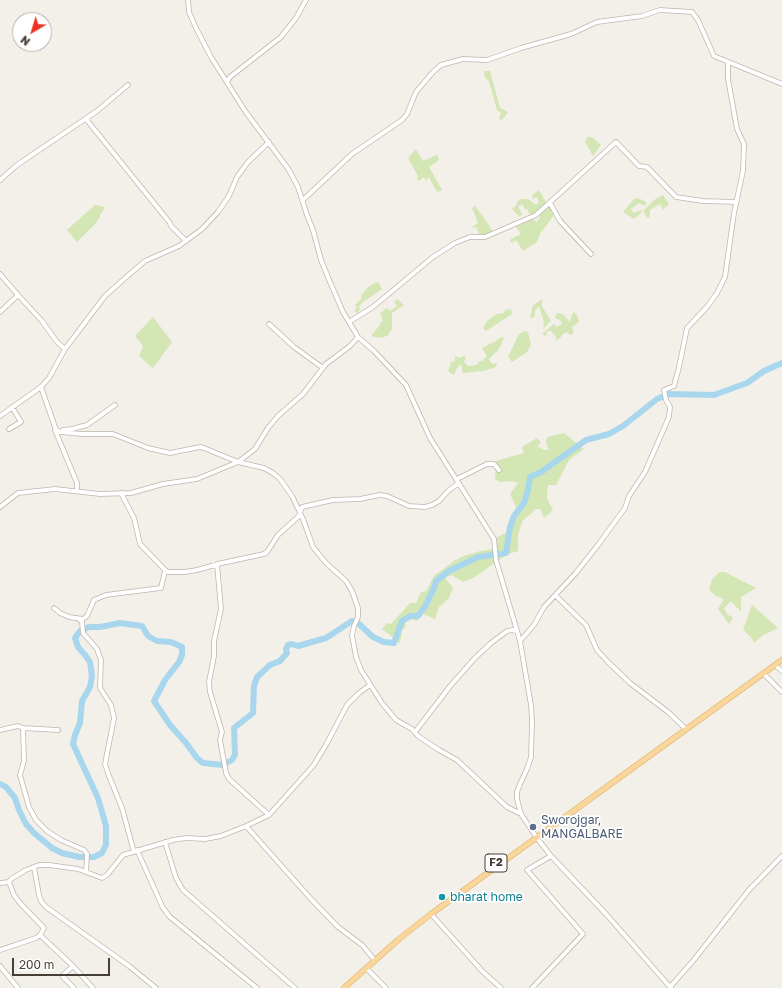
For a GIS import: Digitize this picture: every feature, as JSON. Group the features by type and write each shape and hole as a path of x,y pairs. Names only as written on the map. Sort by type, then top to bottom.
{"main road":[{"name":"F2","path":"340,988 373,958 429,912 776,666 782,660"},
{"name":"F2","path":"344,988 431,914 536,837"}],"street":[{"path":"188,0 189,12 211,57 245,111 289,170 298,187 313,230 321,260 349,322 358,337 374,351 406,385 430,438 494,539 496,560 520,642 532,722 531,757 517,792 518,805 521,814 536,837 550,856 606,914 670,988 749,890 782,856"},
{"path":"227,82 230,77 281,37 296,18 306,0"},
{"path":"303,200 352,154 402,120 407,114 416,92 432,72 441,65 463,59 487,60 520,48 571,34 597,22 642,16 660,10 692,12 698,20 714,56 782,84"},
{"path":"520,642 534,625 544,607 556,596 598,545 625,508 629,496 645,472 669,417 670,407 666,400 664,390 674,386 687,328 717,293 725,277 736,202 743,171 744,144 737,129 728,79 728,62"},
{"path":"0,180 17,165 97,111 128,85"},
{"path":"86,119 171,226 186,241"},
{"path":"0,416 41,386 49,378 65,349 105,296 146,262 178,246 202,229 218,212 229,196 236,177 248,162 269,142"},
{"path":"349,322 374,307 433,257 455,243 470,236 485,237 536,215 616,142 639,166 647,167 676,197 703,201 736,202"},
{"path":"550,203 560,221 591,254"},
{"path":"0,274 42,321 57,342 65,349"},
{"path":"0,312 18,295"},
{"path":"269,324 294,347 322,368"},
{"path":"0,507 18,493 55,489 100,494 131,493 163,484 197,479 238,462 255,449 268,428 278,416 303,394 322,368 350,346 358,337"},
{"path":"41,386 55,430 77,483 77,491"},
{"path":"55,430 88,426 115,405"},
{"path":"9,429 21,422 12,407"},
{"path":"55,430 82,434 113,434 148,448 170,453 200,447 238,462 264,468 276,475 292,496 300,512 313,547 326,563 346,581 352,591 358,608 358,616 352,635 356,657 370,686 385,707 396,720 407,726 438,750 457,760 507,807 521,814"},
{"path":"121,493 134,518 140,544 154,556 165,571 170,573 197,570 264,554 267,552 278,535 299,516 302,507 333,500 380,495 394,498 409,506 425,507 439,501 458,481 487,464 494,464 499,470"},
{"path":"217,564 221,609 214,641 214,656 209,682 210,692 222,732 220,740 225,767 229,779 269,815"},
{"path":"54,608 60,613 83,619 87,616 94,600 106,595 161,588 165,571"},
{"path":"556,596 586,624 597,650 608,662 630,683 668,712 686,729"},
{"path":"77,618 82,622 83,633 97,649 101,660 100,688 111,705 114,718 105,764 122,808 135,851 162,908 170,917 257,988"},
{"path":"415,732 451,685 480,652 507,631 516,631"},
{"path":"776,666 782,671"},
{"path":"764,674 782,692"},
{"path":"0,883 9,882 11,879 26,870 49,864 78,869 102,878 107,875 123,855 165,842 186,838 205,839 221,836 269,815 313,766 347,705 359,693 370,686"},
{"path":"0,730 18,726 23,728 58,730"},
{"path":"23,728 24,761 20,776 29,807 36,820 47,831 61,840 84,850 87,854 88,862 86,872"},
{"path":"246,826 311,900 338,926 362,945 373,958"},
{"path":"165,842 176,878 183,890 295,988"},
{"path":"532,988 583,934 527,870 550,856"},
{"path":"34,867 41,902 46,907 104,948 156,988"},
{"path":"0,950 25,942 40,935 44,928 20,903 14,895 9,882"},
{"path":"431,914 483,972 501,988"},
{"path":"40,935 73,966 93,988"},
{"path":"0,966 18,988"},
{"path":"73,966 63,975 63,977 74,988"},
{"path":"366,968 386,988"}],"green space":[{"path":"484,71 490,71 500,108 508,112 502,120 499,119 501,113 497,110 489,81 485,78"},
{"path":"587,137 592,137 601,145 593,156 585,142"},
{"path":"416,149 423,161 437,155 439,160 429,167 442,190 438,192 435,189 429,177 426,181 424,177 419,181 417,179 418,176 408,158"},
{"path":"539,190 547,204 535,214 531,216 522,204 518,207 522,214 520,217 512,209 517,205 517,202 520,199 528,199 536,205 539,202 537,197 533,199 532,195"},
{"path":"663,195 669,204 663,210 660,204 656,206 650,210 650,217 647,218 643,211 654,200"},
{"path":"635,198 643,200 647,203 644,206 639,203 631,209 634,213 641,210 642,212 634,219 623,212"},
{"path":"95,205 105,207 96,223 77,242 67,230"},
{"path":"475,206 493,232 482,236 479,234 476,227 472,227 478,223 472,208"},
{"path":"549,206 554,215 540,234 537,242 523,251 516,240 512,243 510,241 521,234 516,227 532,219 537,222 540,218 539,214"},
{"path":"376,282 379,283 382,289 363,302 359,306 360,310 357,313 354,311 357,308 355,305 361,299 362,294 368,287"},
{"path":"397,299 404,305 392,313 392,329 388,335 382,338 371,336 383,321 380,313 387,308 390,311 397,306 394,302"},
{"path":"543,300 541,305 551,321 543,329 544,322 539,306 535,311 535,317 530,318 533,305"},
{"path":"511,309 512,314 486,331 483,328 488,320 497,314 504,313 505,310"},
{"path":"573,312 577,315 579,322 572,327 574,332 571,335 566,332 556,341 556,337 551,331 547,331 546,336 542,334 554,324 556,327 562,324 560,320 555,318 557,313 563,314 570,322"},
{"path":"153,317 172,342 153,368 139,356 143,346 135,336"},
{"path":"525,331 528,332 531,345 527,352 512,362 508,357 519,334"},
{"path":"501,337 504,338 499,349 489,359 492,364 497,363 496,367 483,371 463,373 461,364 457,368 454,375 448,371 451,362 455,361 455,356 460,358 463,356 466,357 464,362 468,366 476,365 487,356 482,348"},
{"path":"564,433 584,449 569,460 556,485 548,485 547,498 553,510 544,518 540,509 535,509 523,520 518,534 518,551 508,554 473,578 463,582 451,575 445,578 453,588 449,598 439,607 435,619 423,614 417,621 411,619 405,622 406,627 402,630 400,643 382,629 387,623 391,624 410,603 416,603 421,592 426,591 434,576 461,557 480,551 495,549 494,539 507,532 516,507 510,494 518,483 513,481 501,482 496,480 496,461 524,453 522,447 537,438 541,443 537,446 544,450 549,450 546,443 547,437"},
{"path":"719,572 725,572 756,588 741,597 741,612 731,601 724,608 727,614 733,618 729,624 718,609 724,599 716,596 709,590 712,580"},
{"path":"752,605 778,628 763,635 754,643 751,637 743,630"}],"waterway":[{"path":"0,784 6,787 15,798 26,824 52,848 62,853 79,857 94,857 102,853 106,845 106,826 98,798 73,744 80,723 82,701 90,687 92,676 90,662 78,647 75,638 80,631 89,627 100,627 120,623 142,626 148,636 157,641 171,642 182,647 182,655 179,662 165,680 154,701 170,725 197,758 203,763 223,765 232,760 235,755 234,728 253,713 254,686 257,677 270,665 280,661 287,653 286,649 288,645 292,644 298,646 326,638 352,621 359,624 373,637 384,642 394,643 402,621 410,616 418,616 426,605 436,581 449,571 478,557 506,553 510,527 514,516 524,503 530,477 541,472 586,440 609,434 623,426 657,399 669,394 714,395 747,383 764,371 782,363"}],"place":[{"name":"Sworojgar, MANGALBARE","path":"533,827"},
{"name":"bharat home","path":"442,897"}]}
